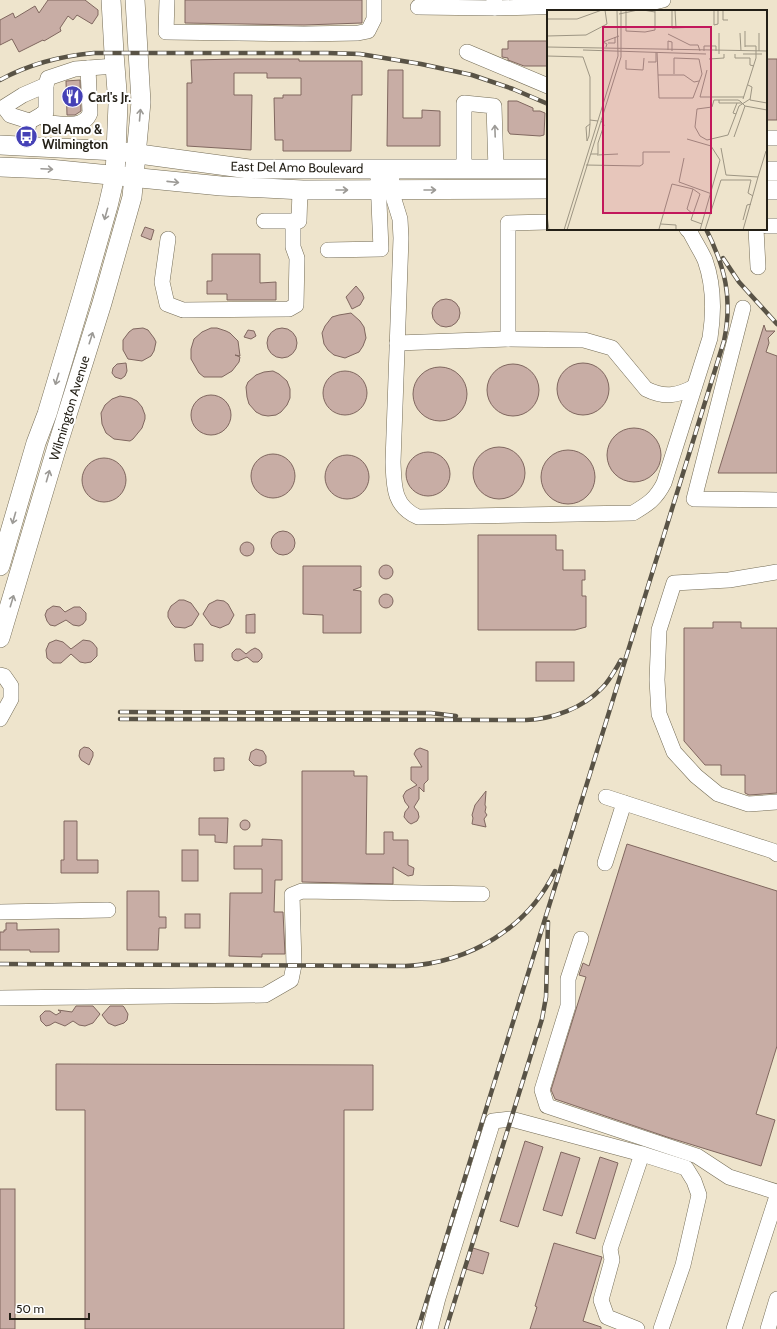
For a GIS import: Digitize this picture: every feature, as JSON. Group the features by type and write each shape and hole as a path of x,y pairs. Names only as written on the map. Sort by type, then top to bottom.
{"main road":[{"name":"Wilmington Avenue","path":"0,566 82,297 115,176 118,104 111,0"},
{"name":"Wilmington Avenue","path":"0,638 128,213 134,178 141,102 136,0"},
{"name":"East Del Amo Boulevard","path":"0,145 117,151 249,169 547,169"},
{"name":"East Del Amo Boulevard","path":"0,167 49,169 221,186 300,190 547,189"}],"street":[{"path":"167,0 166,32 304,34 358,33 368,31 374,19 374,0"},
{"path":"418,7 494,4 646,4 663,0"},
{"path":"467,52 547,86"},
{"path":"26,146 36,118 46,112 46,85 48,78 75,69 115,66"},
{"path":"46,85 22,95 4,107 10,115 36,118 49,123 66,125 80,124 88,118 90,113 88,68"},
{"path":"464,170 464,103 494,106 496,170"},
{"path":"328,250 381,249 384,190 392,181 383,168"},
{"path":"264,221 299,221 300,190"},
{"path":"384,190 400,218 401,238 393,462 394,482 401,506 409,513 418,517 633,513 648,504 659,493 664,483 710,338 713,314 711,285 705,261 688,230"},
{"path":"168,239 162,282 167,304 183,310 290,309 296,305 297,258 293,247 293,221"},
{"path":"508,340 508,223 547,222"},
{"path":"756,230 758,267"},
{"path":"743,308 694,499 777,500"},
{"path":"398,343 508,340 588,341 612,348 646,389 654,393 675,396 694,387"},
{"path":"777,572 729,580 674,583 659,630 657,680 659,714 674,752 696,776 718,794 748,804 777,802"},
{"path":"0,675 4,676 11,686 11,699 0,717"},
{"path":"0,682 4,686 4,694 0,707"},
{"path":"606,797 773,851 777,854"},
{"path":"605,863 624,803"},
{"path":"0,998 265,995 291,980 294,965 292,895 302,892 482,894"},
{"path":"0,912 108,910"},
{"path":"581,939 568,979 568,1006 542,1090 547,1106 697,1156 729,1177 777,1192"},
{"path":"430,1329 438,1298 493,1121 511,1119 642,1154 686,1168 694,1181 699,1195 684,1265 661,1329"},
{"path":"637,1329 607,1317 601,1300 612,1260 610,1249 642,1154"},
{"path":"734,1329 777,1196"},
{"path":"768,1329 777,1299"}],"building":[{"path":"48,0 85,0 98,10 98,15 92,24 77,15 73,20 68,16 60,28 61,31 44,41 43,40 19,52 12,39 0,45 0,20 13,13 15,18 35,6 39,13"},
{"path":"185,0 362,0 362,23 304,25 185,23"},
{"path":"508,41 547,41 547,66 524,66 508,60 508,58 502,57 502,49 508,49"},
{"path":"238,59 362,61 362,95 352,95 351,151 283,151 283,140 275,140 274,98 283,98 283,95 301,95 301,78 267,78 267,73 234,73 234,95 252,95 251,150 187,146 187,83 192,83 191,60"},
{"path":"767,59 777,59 777,120 767,120"},
{"path":"388,70 403,70 403,118 422,118 422,110 440,111 440,146 387,146"},
{"path":"80,80 81,111 75,115 67,115 66,81"},
{"path":"508,101 517,101 533,108 533,111 545,113 544,135 510,134 508,131"},
{"path":"145,227 154,230 151,240 141,236"},
{"path":"212,254 260,254 260,283 276,282 276,300 227,300 227,294 207,294 207,281 212,281"},
{"path":"356,286 364,298 360,305 352,309 346,297"},
{"path":"446,299 452,300 456,303 459,307 459,319 456,323 452,326 446,327 440,326 436,323 433,319 432,313 433,307 436,303 440,300"},
{"path":"351,313 364,327 366,338 359,352 345,358 334,355 328,350 324,344 322,333 332,317"},
{"path":"764,325 766,331 775,331 768,338 769,343 766,352 777,356 777,473 718,473"},
{"path":"143,328 148,330 156,342 154,351 151,356 142,361 128,359 123,350 123,340 133,329"},
{"path":"211,328 226,331 238,341 240,356 235,355 240,357 239,362 232,371 222,377 204,377 199,373 191,359 191,349 194,339 202,332"},
{"path":"282,328 293,332 297,343 293,354 282,358 271,354 267,343 271,332"},
{"path":"248,330 254,331 256,336 251,339 244,337"},
{"path":"126,363 127,371 125,376 121,379 115,377 112,373 113,368 117,364"},
{"path":"583,363 597,367 605,375 609,389 605,403 597,411 583,415 569,411 561,403 557,389 561,375 569,367"},
{"path":"513,364 527,368 535,376 539,390 535,404 527,412 513,416 499,412 491,404 487,390 491,376 499,368"},
{"path":"440,367 455,372 459,375 462,379 467,394 462,409 459,413 455,416 440,421 425,416 421,413 418,409 413,394 418,379 421,375 425,372"},
{"path":"273,371 287,381 290,389 290,398 287,405 281,412 276,415 262,415 256,412 249,404 246,387 248,382 256,375"},
{"path":"345,371 357,375 363,381 367,393 363,405 357,411 345,415 333,411 327,405 323,393 327,381 333,375"},
{"path":"215,395 222,398 228,404 231,415 230,423 222,432 215,435 207,435 200,432 192,423 191,411 194,404 203,396"},
{"path":"120,396 137,401 142,407 145,415 142,428 130,441 114,439 106,433 102,424 101,413 105,405 112,399"},
{"path":"634,428 644,430 653,436 659,445 661,455 659,465 653,474 644,480 634,482 624,480 615,474 609,465 607,455 609,445 615,436 624,430"},
{"path":"494,447 504,447 514,451 521,458 525,468 525,478 521,488 514,495 504,499 494,499 484,495 477,488 473,478 473,468 477,458 484,451"},
{"path":"568,450 578,452 587,458 593,467 595,477 593,487 587,496 578,502 568,504 558,502 549,496 543,487 541,477 543,467 549,458 558,452"},
{"path":"428,452 440,456 446,462 450,474 446,486 440,492 428,496 416,492 410,486 406,474 410,462 416,456"},
{"path":"273,454 285,458 291,464 295,476 291,488 285,494 273,498 261,494 255,488 251,476 255,464 261,458"},
{"path":"347,455 359,459 365,465 369,477 365,489 359,495 347,499 335,495 329,489 325,477 329,465 335,459"},
{"path":"100,458 108,458 120,464 126,476 126,484 120,496 108,502 100,502 88,496 82,484 82,476 88,464"},
{"path":"283,531 291,535 295,543 291,551 283,555 275,551 271,543 275,535"},
{"path":"478,535 556,535 556,550 563,550 563,570 585,570 585,580 582,580 582,596 586,596 586,627 575,630 478,630"},
{"path":"244,542 250,542 254,546 254,552 250,556 244,556 240,552 240,546"},
{"path":"383,565 389,565 393,569 393,575 389,579 383,579 379,575 379,569"},
{"path":"303,566 361,566 361,587 353,590 361,591 361,633 323,633 323,615 303,614"},
{"path":"386,594 391,596 393,601 391,606 386,608 381,606 379,601 381,596"},
{"path":"179,600 184,600 191,603 199,614 192,625 185,628 175,627 168,617 168,612 171,606"},
{"path":"217,600 224,601 228,604 234,615 229,624 220,628 211,625 203,614 209,604"},
{"path":"53,606 60,607 65,612 74,607 80,607 86,613 86,620 79,626 73,625 66,620 55,626 50,625 45,615 47,610"},
{"path":"255,614 255,633 246,633 246,615"},
{"path":"713,622 741,622 741,628 777,628 777,793 749,795 745,793 745,775 721,775 721,765 705,765 684,741 684,628 713,628"},
{"path":"56,640 63,642 71,649 83,640 90,641 97,648 97,656 91,662 85,663 80,662 71,654 61,663 53,663 47,658 46,650 49,643"},
{"path":"194,644 203,644 203,661 195,661"},
{"path":"255,648 262,654 262,658 258,662 253,662 247,657 238,661 234,660 232,657 232,653 236,649 240,649 246,654"},
{"path":"536,662 574,662 574,681 536,681"},
{"path":"84,747 89,748 93,752 89,765 81,760 79,756 80,750"},
{"path":"420,748 428,751 428,780 424,784 424,792 419,787 419,799 414,807 418,812 419,817 417,821 411,824 404,817 405,812 409,807 403,796 406,791 417,785 411,780 411,767 422,767 414,754 416,750"},
{"path":"256,749 263,751 266,756 266,763 260,766 254,765 249,760 251,752"},
{"path":"214,758 224,758 224,770 214,771"},
{"path":"302,771 354,771 354,776 367,776 366,854 384,854 384,832 393,832 393,840 408,840 408,865 414,868 413,875 408,876 393,867 393,884 302,882"},
{"path":"486,791 485,812 487,815 484,819 486,827 472,824 472,815 475,805"},
{"path":"199,818 228,818 227,843 215,842 215,835 199,835"},
{"path":"245,820 250,825 245,830 240,825"},
{"path":"64,821 77,821 77,860 98,860 98,873 61,873 61,860 64,860"},
{"path":"262,839 282,840 282,880 275,880 274,912 283,912 285,954 262,954 262,957 229,956 230,893 262,893 262,869 234,869 234,846 262,846"},
{"path":"627,844 777,891 777,1046 756,1114 775,1120 761,1166 667,1137 555,1099 551,1090 586,977 579,975 583,963 589,966"},
{"path":"182,850 198,850 198,881 182,881"},
{"path":"127,891 159,891 159,917 166,917 166,928 159,928 158,950 127,950"},
{"path":"185,914 200,914 200,928 185,928"},
{"path":"6,923 17,923 17,930 59,929 59,952 0,950 0,932 4,932 4,930 6,930"},
{"path":"76,1006 93,1006 100,1014 93,1023 85,1026 79,1025 73,1021 65,1026 55,1022 46,1026 41,1021 40,1016 45,1011 50,1011 56,1015 61,1012 58,1010 72,1012"},
{"path":"110,1006 124,1007 128,1014 127,1020 124,1023 115,1026 108,1023 102,1015"},
{"path":"56,1064 373,1065 373,1110 344,1110 344,1329 85,1329 85,1110 56,1110"},
{"path":"525,1141 543,1147 518,1227 500,1221"},
{"path":"561,1152 580,1158 562,1216 543,1210"},
{"path":"600,1157 618,1163 595,1239 576,1233"},
{"path":"0,1189 15,1189 15,1329 0,1329"},
{"path":"554,1243 602,1257 583,1321 601,1327 601,1329 530,1329 537,1307 535,1306"},
{"path":"473,1248 489,1253 483,1274 466,1269"}],"railway":[{"path":"0,80 34,65 69,56 94,53 360,54 421,64 472,75 513,89 547,104"},
{"path":"418,1329 724,341 728,311 726,283 718,256 706,230"},
{"path":"723,258 739,282 777,324"},
{"path":"120,719 536,719 557,715 577,707 586,701 605,685 621,660"},
{"path":"120,712 431,713 456,716"},
{"path":"0,964 406,966 429,963 452,958 474,950 494,939 513,925 529,909 543,891 555,871"},
{"path":"446,1329 542,1019 546,997 548,922"}],"place":[{"name":"Carl's Jr.","path":"72,97"},
{"name":"Del Amo & Wilmington","path":"26,136"}]}
